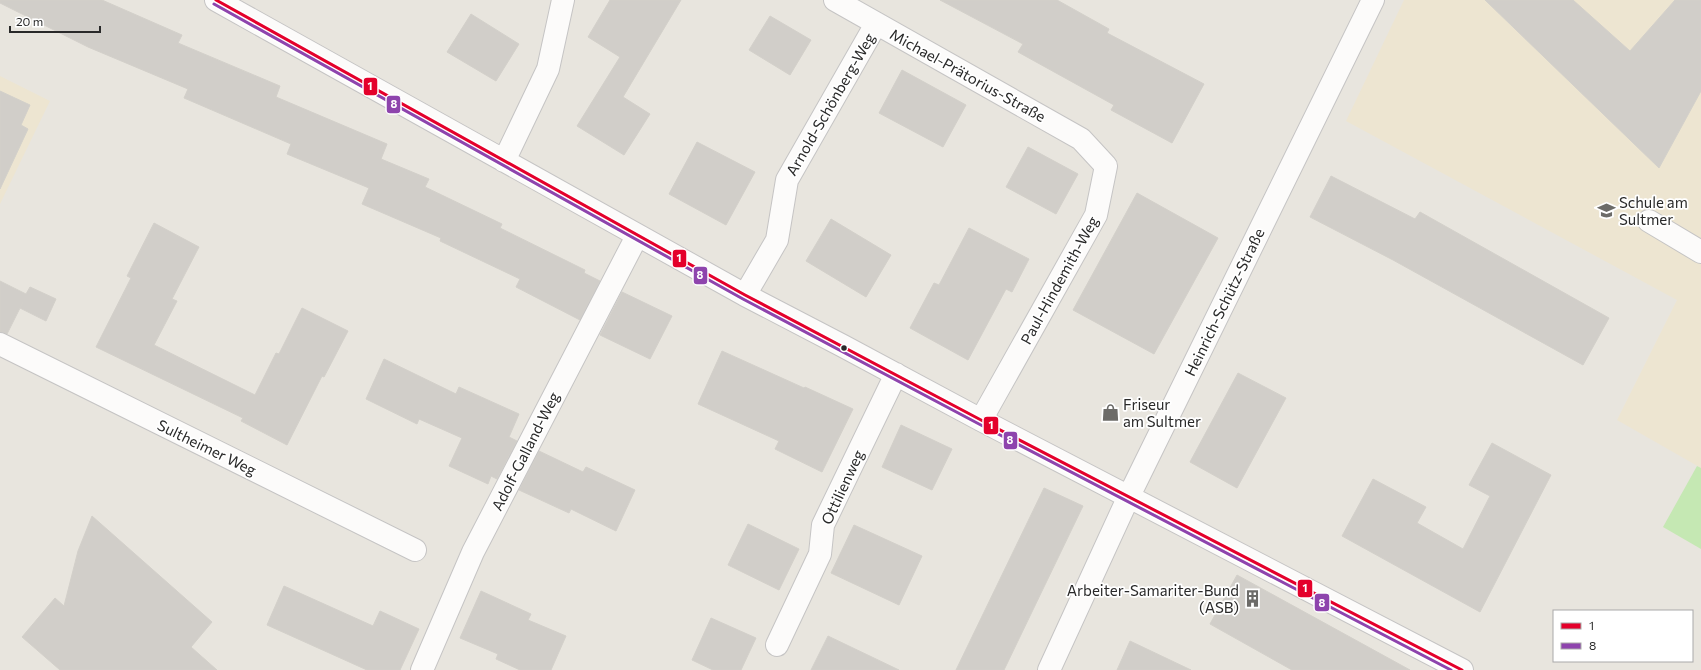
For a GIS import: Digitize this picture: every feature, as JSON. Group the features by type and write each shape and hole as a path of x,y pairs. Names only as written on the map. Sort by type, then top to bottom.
{"street":[{"path":"216,0 745,296 1462,670"},
{"path":"504,161 548,69 563,0"},
{"name":"Michael-Prätorius-Straße","path":"835,0 1081,139"},
{"name":"Heinrich-Schütz-Straße","path":"1049,670 1129,496 1373,0"},
{"name":"Arnold-Schönberg-Weg","path":"745,296 778,240 787,180 876,24"},
{"name":"Paul-Hindemith-Weg","path":"981,420 1096,216 1106,166 1081,139"},
{"path":"1649,221 1701,252"},
{"name":"Adolf-Galland-Weg","path":"422,670 473,552 637,236"},
{"name":"Sultheimer Weg","path":"0,344 415,550"},
{"name":"Ottilienweg","path":"776,645 820,554 823,526 896,374"}],"shaded area":[{"name":"Schule am Sultmer","path":"1404,0 1701,0 1701,468 1617,420 1677,300 1346,121"},
{"path":"0,76 50,101 0,204"}],"green space":[{"path":"1697,466 1701,468 1701,549 1663,527"}],"building":[{"path":"0,0 102,0 182,35 178,43 280,86 276,97 387,144 381,159 429,179 425,187 502,224 500,228 585,270 584,273 600,281 580,320 516,287 520,279 440,241 441,238 362,204 369,188 287,154 291,144 184,98 188,89 88,47 0,3"},
{"path":"610,0 681,0 623,97 650,114 624,155 577,126 620,57 588,37"},
{"path":"940,0 1057,0 1109,29 1107,33 1204,84 1172,143 1111,110 1114,105 1018,52 1023,44"},
{"name":"Schule am Sultmer","path":"1485,0 1573,0 1630,51 1675,0 1701,0 1701,91 1659,168"},
{"path":"471,14 519,44 496,81 447,52"},
{"path":"770,16 811,40 790,75 749,50"},
{"path":"902,70 966,105 943,147 879,113"},
{"path":"0,91 30,105 21,125 28,129 0,189"},
{"path":"697,142 755,172 726,225 669,194"},
{"path":"1028,147 1078,174 1056,214 1006,187"},
{"path":"1331,176 1415,219 1420,212 1609,318 1583,365 1393,260 1310,217"},
{"path":"1137,193 1218,238 1154,354 1073,310"},
{"path":"831,219 891,255 866,297 806,261"},
{"path":"154,223 199,247 172,299 177,301 154,345 255,395 276,353 279,354 302,308 348,331 324,377 322,376 287,445 241,421 243,418 96,347 131,278 127,276"},
{"path":"969,228 1029,259 1012,292 1006,289 968,360 910,328 934,283 939,285"},
{"path":"0,281 26,294 30,287 56,299 46,321 20,308 7,334 0,332"},
{"path":"622,292 672,316 650,359 600,335"},
{"path":"722,351 853,409 822,472 775,449 779,441 698,404"},
{"path":"384,359 456,394 459,387 519,414 509,437 517,441 497,479 491,476 488,484 449,466 462,438 419,419 417,424 366,399"},
{"path":"1238,373 1286,398 1237,488 1190,462"},
{"path":"901,425 952,449 932,490 882,467"},
{"path":"1492,443 1551,475 1480,612 1342,536 1373,479 1426,507 1417,523 1463,549 1490,496 1469,485"},
{"path":"539,451 583,472 586,467 635,490 616,531 571,509 569,513 519,490"},
{"path":"1044,488 1083,506 1004,670 956,670"},
{"path":"92,516 212,622 191,647 217,670 60,670 22,637 55,598 64,606 78,551"},
{"path":"748,524 799,549 779,590 728,565"},
{"path":"854,525 922,556 899,605 831,573"},
{"name":"Arbeiter-Samariter-Bund (ASB)","path":"1237,575 1410,670 1292,670 1210,624"},
{"path":"284,586 373,626 380,611 419,629 400,670 367,670 267,625"},
{"path":"481,591 531,614 528,620 566,636 551,670 520,670 496,659 498,654 460,638"},
{"path":"711,618 756,638 741,670 713,670 692,660"},
{"path":"828,636 899,670 811,670"},
{"path":"1130,641 1191,670 1117,670"}],"transit line":[{"name":"1","path":"216,0 745,295 981,420 1462,670"},
{"name":"8","path":"214,4 743,299 1451,670"}],"place":[{"name":"Schule am Sultmer","path":"1606,211"},
{"name":"Friseur am Sultmer","path":"1110,413"},
{"name":"Arbeiter-Samariter-Bund (ASB)","path":"1252,599"}]}
